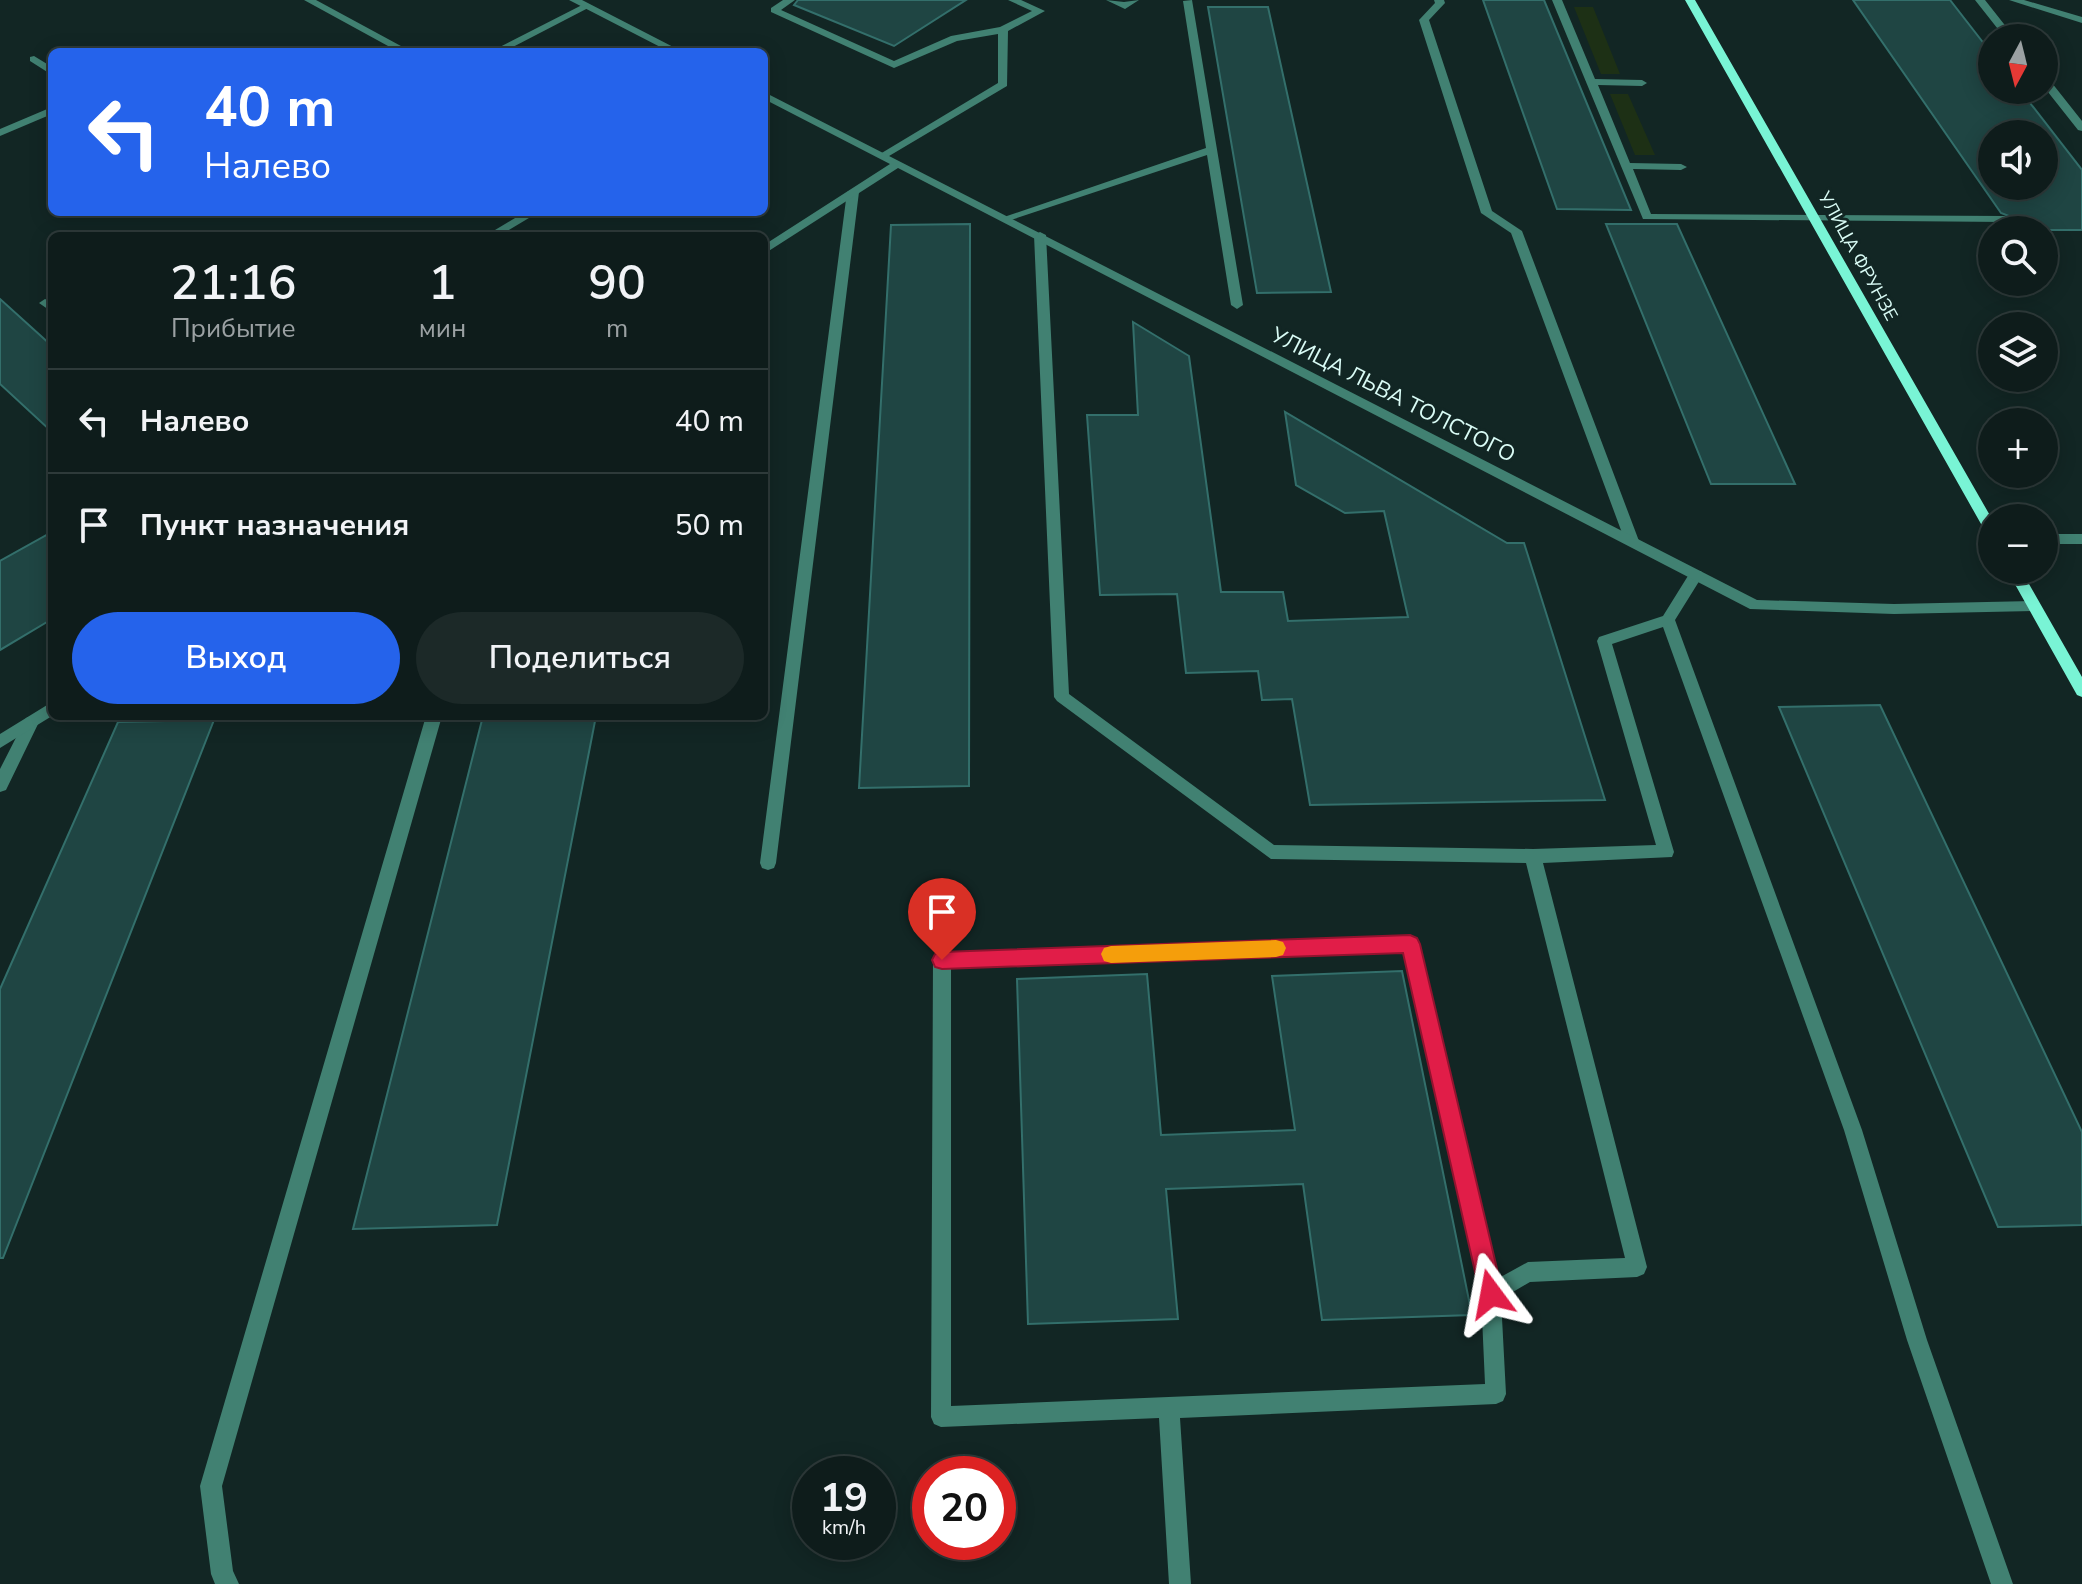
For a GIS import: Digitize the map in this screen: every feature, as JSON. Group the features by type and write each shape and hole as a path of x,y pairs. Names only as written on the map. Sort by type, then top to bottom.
{"street":[{"path":"309,0 399,48"},
{"path":"574,0 670,48"},
{"path":"790,0 774,10 894,65 955,38 1003,30 1040,11 1013,0"},
{"path":"1111,0 1125,6 1134,0"},
{"path":"1439,0 1440,3 1424,20 1487,213 1516,231 1632,541"},
{"path":"1557,0 1647,217 1978,219"},
{"name":"УЛИЦА ФРУНЗЕ","path":"1690,0 1978,506"},
{"path":"1980,0 1999,24"},
{"path":"2014,0 2082,20"},
{"path":"1188,1 1237,305"},
{"path":"503,48 587,6"},
{"path":"884,156 1003,84 1003,30"},
{"path":"34,59 48,69"},
{"path":"1592,82 1642,83"},
{"name":"УЛИЦА ЛЬВА ТОЛСТОГО","path":"768,97 1755,605 1894,609 2033,606"},
{"path":"2058,98 2082,128"},
{"path":"0,133 48,112"},
{"path":"1007,218 1212,150"},
{"path":"768,247 899,163"},
{"path":"1627,166 1681,167"},
{"path":"768,863 853,192"},
{"path":"498,232 526,216"},
{"path":"1040,235 1062,697 1271,852 1533,856 1666,852 1604,641 1668,620 1696,575"},
{"path":"2058,539 2082,539"},
{"path":"2021,584 2082,691"},
{"path":"1668,620 1853,1130 1917,1340 2002,1584"},
{"path":"0,742 48,711"},
{"path":"228,1584 222,1574 211,1486 433,720"},
{"path":"0,785 31,722"},
{"path":"1491,1294 1528,1272 1637,1267 1533,856"},
{"path":"1410,944 1491,1294 1496,1394 941,1417 942,960 1410,944"},
{"path":"1169,1408 1180,1584"}],"green space":[{"path":"1574,7 1593,7 1620,74 1601,74"},
{"path":"1610,94 1628,94 1655,155 1635,155"}],"building":[{"path":"798,0 966,0 894,46 794,5"},
{"path":"1483,0 1544,0 1631,210 1557,209"},
{"path":"1853,0 1950,0 1978,36 1978,104 2031,104 2043,120 1978,120 1978,180"},
{"path":"1208,7 1268,7 1331,292 1257,293"},
{"path":"2058,139 2082,170 2082,230 2058,230 2058,216 2009,216 2001,213 1992,200 2058,200"},
{"path":"970,224 969,786 859,788 891,225"},
{"path":"1606,224 1677,224 1795,484 1711,484"},
{"path":"0,299 48,342 48,428 0,384"},
{"path":"1133,322 1189,356 1221,592 1283,592 1288,621 1408,617 1384,511 1345,513 1296,485 1285,412 1507,543 1524,543 1605,800 1310,805 1292,699 1262,700 1258,671 1186,673 1177,594 1100,595 1087,415 1138,415"},
{"path":"48,534 48,621 0,650 0,561"},
{"path":"1880,705 2082,1132 2082,1225 1998,1227 1779,707"},
{"path":"214,720 3,1258 0,1258 0,989 118,722"},
{"path":"482,720 595,720 497,1225 353,1229"},
{"path":"1402,971 1472,1315 1322,1320 1303,1184 1166,1189 1178,1319 1028,1324 1017,979 1147,974 1161,1135 1295,1130 1272,976"}],"slow traffic":[{"path":"1111,954 1276,948"}],"route":[{"path":"942,960 1410,944 1491,1294"}]}
